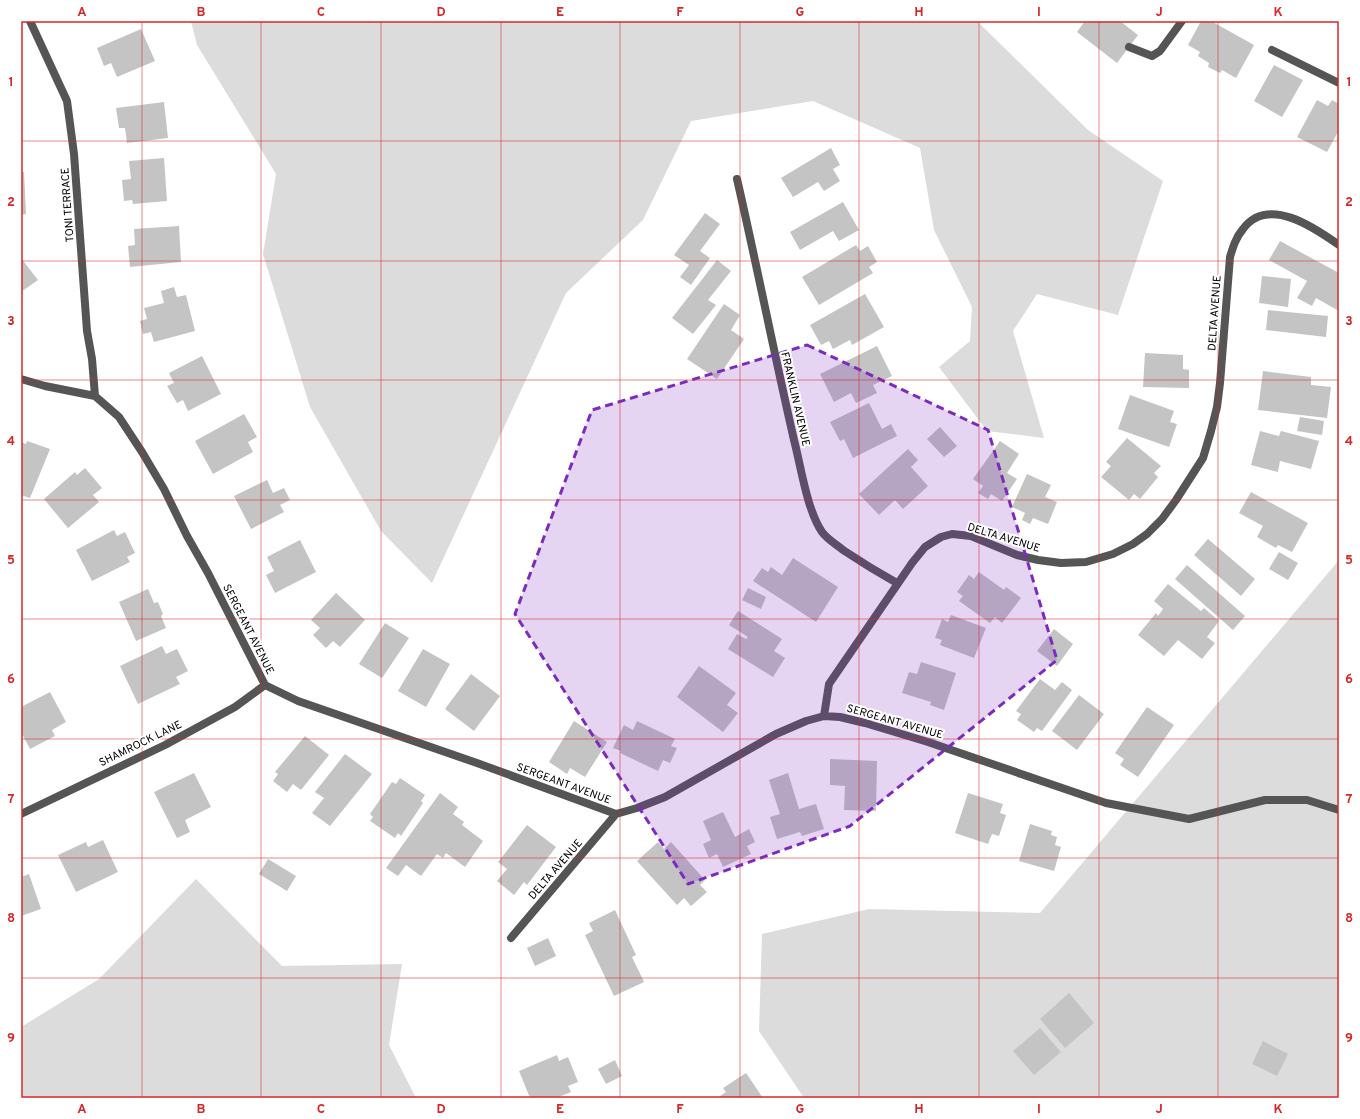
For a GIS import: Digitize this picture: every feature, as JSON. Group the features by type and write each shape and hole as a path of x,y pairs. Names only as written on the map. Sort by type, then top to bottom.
{"street":[{"name":"TONI TERRACE","path":"30,21 67,101 74,154 87,331 92,360 95,396"},
{"path":"1129,47 1152,56 1160,52 1182,21"},
{"path":"1272,50 1339,83"},
{"name":"FRANKLIN AVENUE","path":"737,179 761,284 780,378 814,517 823,533 837,545 867,566 897,584"},
{"name":"DELTA AVENUE","path":"824,716 829,684 897,584 925,547 941,537 952,534 971,536 1017,555 1061,563 1086,562 1113,554 1133,544 1147,534 1162,519 1190,479 1203,458 1212,431 1220,384 1230,256 1236,240 1244,227 1256,218 1262,216 1288,216 1315,228 1339,245"},
{"name":"SERGEANT AVENUE","path":"21,379 45,386 95,396 119,417 164,489 265,684 298,701 616,814 637,808 665,797 776,734 806,721 824,716 840,717 865,723 928,742 1106,802 1189,819 1265,800 1308,800 1339,810"},
{"name":"SHAMROCK LANE","path":"21,814 165,745 234,707 265,684"},
{"name":"DELTA AVENUE","path":"510,938 616,814"}],"highlighted area":[{"path":"807,345 988,430 1057,660 850,826 688,884 515,614 592,410"}],"shaded area":[{"path":"191,21 977,21 1088,130 1163,181 1118,315 1037,294 1013,331 1044,438 987,431 939,367 970,341 972,307 934,230 920,148 813,101 691,121 643,220 566,293 432,583 381,531 310,407 263,254 276,174 197,45"},
{"path":"1339,560 1339,1098 804,1098 759,1031 762,934 869,909 1040,913"},
{"path":"196,879 282,966 402,964 389,1045 416,1098 21,1098 21,1027 99,979"}],"building":[{"path":"1085,21 1120,21 1138,35 1117,63 1077,32"},
{"path":"1201,21 1211,21 1254,45 1236,78 1222,70 1220,73 1208,67 1209,63 1198,56 1200,52 1188,45"},
{"path":"141,29 155,61 117,77 111,63 104,66 97,48"},
{"path":"1274,65 1303,80 1282,117 1254,101"},
{"path":"1317,100 1328,106 1332,100 1339,104 1339,130 1327,152 1297,137"},
{"path":"164,102 168,138 127,143 125,128 119,128 116,108"},
{"path":"831,148 840,165 833,169 840,181 824,191 818,182 793,197 781,178"},
{"path":"164,158 167,201 133,204 132,200 124,201 122,180 131,179 129,161"},
{"path":"21,172 24,172 26,214 21,215"},
{"path":"843,202 859,230 839,241 833,231 800,250 790,232"},
{"path":"705,213 720,224 700,251 710,258 691,285 680,277 689,265 674,255"},
{"path":"179,226 181,262 130,267 128,246 135,245 134,229"},
{"path":"1280,241 1339,273 1339,311 1316,298 1312,306 1297,298 1307,281 1269,260"},
{"path":"856,245 860,251 868,246 877,262 869,267 873,273 819,305 802,277"},
{"path":"21,258 38,280 21,292"},
{"path":"717,260 731,271 708,300 716,305 693,334 672,318"},
{"path":"1262,276 1291,279 1288,307 1259,303"},
{"path":"174,287 177,297 186,295 195,331 154,342 151,332 143,334 140,321 147,319 144,308 164,303 161,291"},
{"path":"865,294 884,327 852,345 850,340 833,349 829,341 821,345 810,325"},
{"path":"724,304 740,315 731,330 744,339 717,379 687,359"},
{"path":"1268,310 1328,316 1326,337 1266,330"},
{"path":"877,346 892,376 873,385 877,393 856,403 851,393 834,402 820,374"},
{"path":"1145,353 1183,355 1183,369 1189,370 1189,388 1143,387"},
{"path":"202,356 221,394 188,411 183,400 177,403 167,386 174,383 169,373"},
{"path":"1263,371 1311,377 1311,385 1331,387 1327,418 1258,410"},
{"path":"1130,395 1174,411 1170,422 1177,424 1169,447 1118,429"},
{"path":"869,403 882,429 891,424 897,436 853,458 844,439 840,441 830,422"},
{"path":"244,414 257,437 248,442 253,452 213,474 195,441"},
{"path":"1300,417 1324,421 1322,435 1297,431"},
{"path":"940,427 957,446 944,457 927,439"},
{"path":"1260,431 1279,436 1281,431 1319,441 1311,469 1280,461 1278,472 1251,465"},
{"path":"1127,438 1161,466 1154,473 1158,477 1140,499 1134,494 1129,500 1101,477 1111,466 1106,462"},
{"path":"27,441 50,449 30,498 21,495 21,442 26,444"},
{"path":"1000,441 1019,454 1007,473 1017,479 1002,501 991,494 988,499 978,493 983,486 973,479"},
{"path":"908,449 918,460 911,467 928,486 903,509 895,500 879,515 859,494"},
{"path":"85,468 102,488 93,495 99,502 68,528 44,499 75,472 77,475"},
{"path":"1027,474 1051,485 1045,497 1057,502 1048,524 1033,518 1030,524 1022,520 1025,513 1012,507"},
{"path":"267,480 273,493 284,488 290,500 280,505 284,512 251,529 234,496"},
{"path":"1251,492 1308,523 1292,552 1278,545 1276,548 1257,537 1263,526 1239,513"},
{"path":"114,530 117,536 125,532 135,553 127,557 130,562 92,581 76,550"},
{"path":"1208,539 1255,579 1241,596 1194,555"},
{"path":"300,540 316,572 275,593 266,575 274,571 267,557"},
{"path":"1279,552 1298,563 1288,580 1269,569"},
{"path":"793,558 838,587 816,622 753,581 762,568 768,572 771,567 782,575"},
{"path":"1187,565 1245,616 1233,630 1175,579"},
{"path":"979,572 1004,590 1006,587 1021,598 1002,623 995,617 990,623 959,601 963,596 957,592 969,575 974,579"},
{"path":"1168,584 1201,611 1204,608 1219,621 1207,637 1215,643 1202,659 1178,640 1164,656 1138,635 1156,613 1158,616 1163,609 1154,601"},
{"path":"748,588 766,597 761,609 742,600"},
{"path":"148,589 154,603 158,602 163,614 161,616 166,628 136,641 119,602"},
{"path":"336,593 365,620 340,647 333,641 326,648 313,635 320,628 311,620"},
{"path":"738,611 782,639 774,651 785,658 773,677 728,649 737,634 746,639 748,637 729,625"},
{"path":"951,615 986,628 974,658 940,645 942,640 935,638 942,619 948,622"},
{"path":"385,623 409,638 382,678 359,664"},
{"path":"1054,629 1073,644 1057,666 1037,651"},
{"path":"162,646 166,654 177,649 188,671 176,677 180,684 138,704 120,666"},
{"path":"423,649 450,664 426,707 398,691"},
{"path":"921,662 956,673 944,710 930,705 931,702 902,693 909,672 917,674"},
{"path":"699,666 736,693 727,705 738,713 723,732 677,697"},
{"path":"471,674 500,696 474,731 445,709"},
{"path":"1040,679 1055,690 1062,682 1072,690 1042,731 1037,728 1034,732 1017,720 1021,714 1016,711"},
{"path":"50,692 66,722 52,730 55,736 30,749 21,732 21,707"},
{"path":"1079,695 1104,714 1077,750 1052,731"},
{"path":"1147,707 1174,725 1138,777 1120,765 1124,759 1115,753"},
{"path":"574,721 607,742 585,777 570,768 567,774 549,762"},
{"path":"637,721 675,739 671,746 677,748 670,763 663,760 658,771 620,753 621,751 613,748 624,725 633,730"},
{"path":"305,736 329,755 301,790 293,784 287,792 273,781 278,774 275,772"},
{"path":"345,754 372,774 330,826 312,813 324,798 315,792"},
{"path":"830,759 877,761 876,811 844,810 845,786 830,785"},
{"path":"194,773 211,807 185,820 190,832 177,838 154,792"},
{"path":"788,773 799,809 816,804 824,829 802,836 800,832 777,839 770,817 780,814 769,780"},
{"path":"400,778 425,795 421,801 423,803 401,836 398,833 395,838 370,821 373,817 370,814 392,782 396,784"},
{"path":"440,793 458,807 453,814 464,822 462,825 483,841 465,867 446,853 443,858 437,854 421,876 406,865 398,876 386,868"},
{"path":"968,793 1003,804 1000,813 1006,815 999,836 992,834 988,844 955,833"},
{"path":"723,812 735,837 749,829 755,842 747,846 751,854 723,867 717,854 709,858 703,844 711,840 703,821"},
{"path":"1030,824 1052,831 1051,835 1057,837 1055,845 1061,847 1054,871 1019,861"},
{"path":"527,825 556,847 527,885 524,882 514,895 497,881 507,869 498,862"},
{"path":"103,840 118,872 76,892 58,855 86,842 88,847"},
{"path":"658,842 664,849 671,842 705,880 700,885 707,892 691,906 684,898 677,905 637,861"},
{"path":"268,859 296,876 287,891 259,874"},
{"path":"29,874 41,909 21,916 21,877"},
{"path":"615,910 636,955 632,957 644,982 614,996 585,935 593,931 589,923"},
{"path":"548,938 556,956 535,966 527,948"},
{"path":"1069,993 1094,1023 1065,1048 1040,1019"},
{"path":"1040,1028 1061,1052 1034,1075 1013,1051"},
{"path":"1263,1041 1288,1054 1277,1076 1252,1064"},
{"path":"557,1055 559,1061 568,1057 578,1082 568,1086 571,1092 556,1098 530,1098 519,1071"},
{"path":"615,1060 622,1076 606,1084 598,1069"},
{"path":"746,1073 763,1098 717,1098 726,1092 723,1088"}]}
